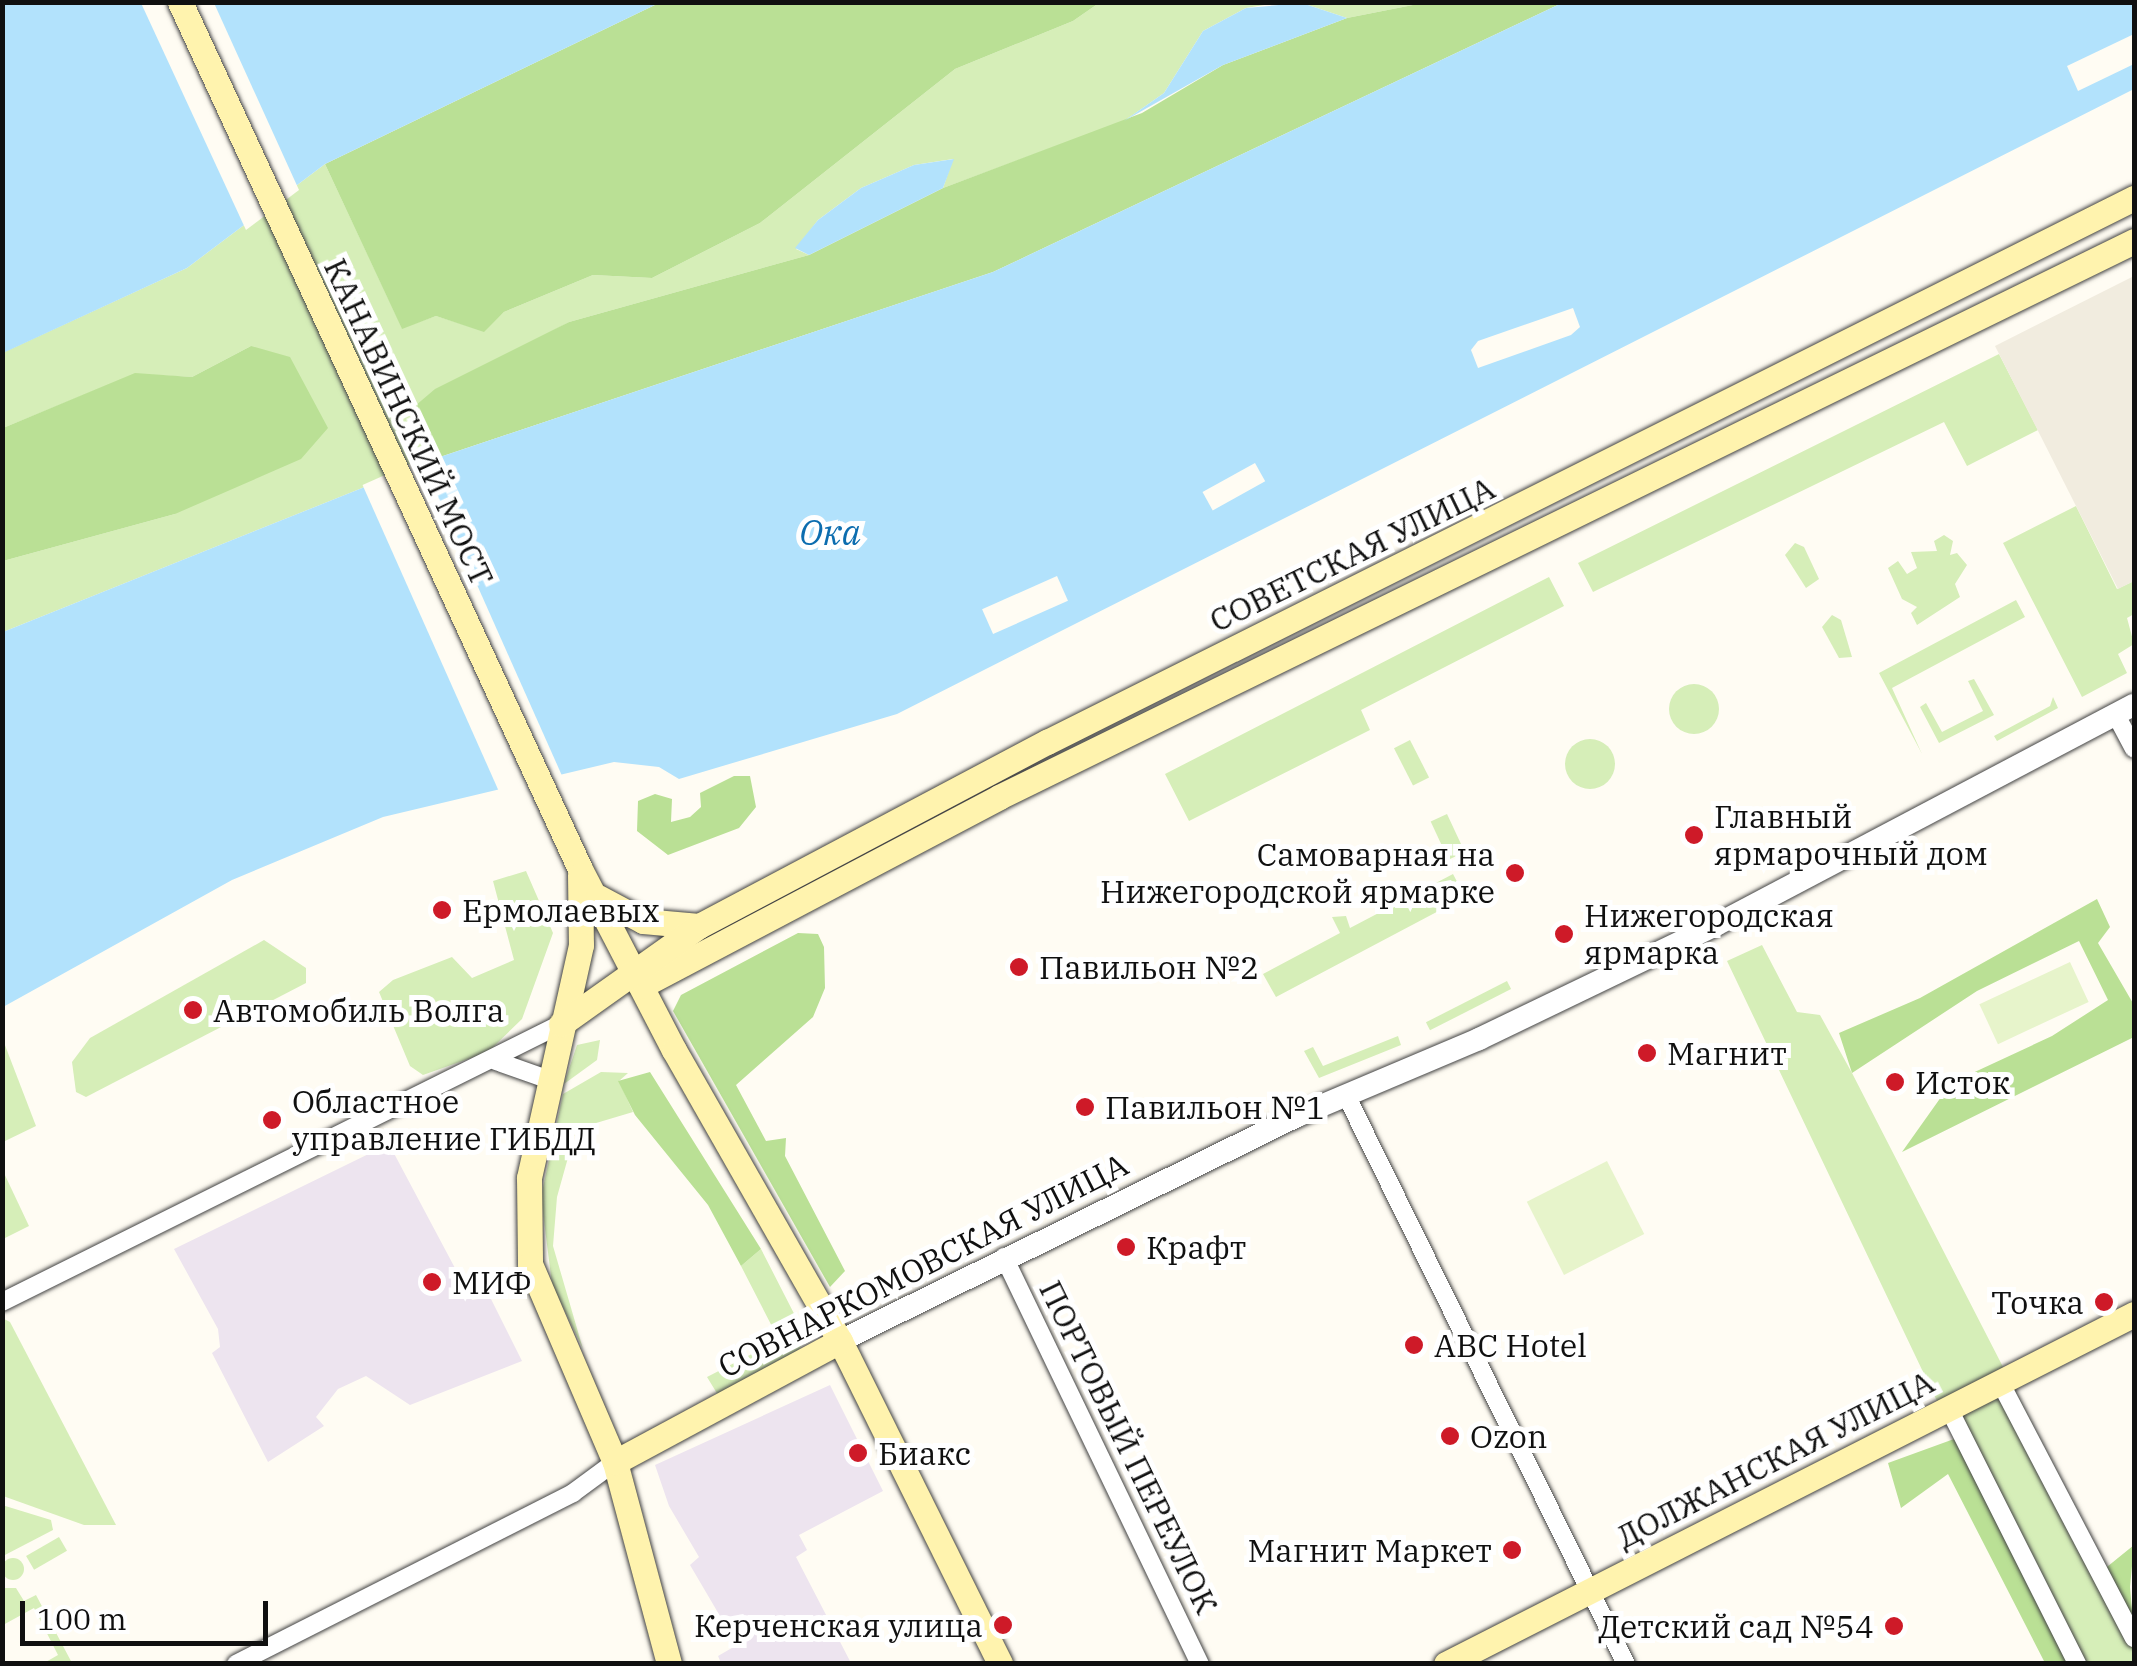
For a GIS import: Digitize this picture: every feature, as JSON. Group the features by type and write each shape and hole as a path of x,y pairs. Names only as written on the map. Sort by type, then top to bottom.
{"main road":[{"name":"КАНАВИНСКИЙ МОСТ","path":"180,2 580,869 637,978"},
{"name":"СОВЕТСКАЯ УЛИЦА","path":"637,978 699,926 1063,734 2134,198"},
{"name":"СОВЕТСКАЯ УЛИЦА","path":"637,978 2134,242"},
{"path":"580,869 581,945 547,1079 525,1217 530,1264 615,1462 670,1664"},
{"path":"598,897 642,921 699,926"},
{"path":"561,1024 637,978 840,1341 1000,1664"},
{"name":"ДОЛЖАНСКАЯ УЛИЦА","path":"1446,1664 2134,1314"},
{"name":"СОВНАРКОМОВСКАЯ УЛИЦА","path":"615,1462 840,1341"}],"street":[{"path":"2125,710 2134,749"},
{"name":"СОВНАРКОМОВСКАЯ УЛИЦА","path":"840,1341 1004,1257 1716,925 2125,710"},
{"path":"2,1302 496,1061 561,1024"},
{"path":"496,1061 547,1079"},
{"path":"1347,1097 1626,1664"},
{"name":"ПОРТОВЫЙ ПЕРЕУЛОК","path":"1004,1257 1200,1664"},
{"path":"2000,1382 2134,1638"},
{"path":"1948,1407 2077,1664"},
{"name":"СОВНАРКОМОВСКАЯ УЛИЦА","path":"236,1664 572,1493 615,1462"}],"shaded area":[{"path":"2134,276 2134,581 2118,589 1995,346"},
{"path":"389,1144 472,1300 490,1297 522,1361 410,1405 366,1376 338,1389 316,1417 324,1426 268,1462 212,1353 220,1347 218,1329 174,1249"},
{"path":"830,1385 883,1491 799,1535 807,1550 796,1557 851,1663 721,1663 718,1656 737,1645 690,1565 699,1557 669,1506 655,1465"}],"green space":[{"path":"659,3 1099,3 1073,21 955,69 760,223 652,278 593,275 504,312 484,332 436,316 402,329 325,164"},
{"path":"1099,3 1276,3 1246,8 1203,31 1164,93 1124,121 943,188 953,159 914,165 861,188 818,220 796,249 809,255 569,322 415,406 437,458 3,632 3,561 175,514 251,346 192,377 135,374 3,428 2,353 187,268 325,164 402,328 436,316 484,331 504,312 593,275 652,278 760,223 955,69 1073,21"},
{"path":"1302,3 1423,3 1347,18"},
{"path":"1423,3 1562,3 993,272 437,458 415,406 435,389 569,322 809,255 943,188 1142,113 1223,65 1347,18"},
{"path":"251,346 290,357 328,428 301,459 175,514 3,561 3,428 135,373 192,377"},
{"path":"1999,354 2038,430 1967,466 1944,422 1593,592 1578,563"},
{"path":"2076,506 2117,589 2134,581 2134,614 2127,618 2134,644 2118,654 2127,673 2082,697 2003,543"},
{"path":"1944,535 1953,541 1950,555 1957,553 1967,565 1955,584 1960,597 1917,625 1911,613 1917,607 1902,599 1888,568 1898,561 1907,574 1917,568 1911,552 1937,551 1934,541"},
{"path":"1795,543 1804,547 1819,579 1806,588 1785,555"},
{"path":"1549,577 1564,606 1361,710 1370,730 1189,821 1165,774"},
{"path":"2016,600 2025,617 1892,688 1922,754 1879,673"},
{"path":"1832,615 1841,620 1852,657 1839,658 1822,627"},
{"path":"1974,679 1994,715 1939,743 1920,707 1926,703 1942,732 1983,711 1968,681"},
{"path":"1694,684 1711,692 1719,709 1711,726 1694,734 1677,726 1669,709 1677,692"},
{"path":"2053,697 2058,708 1997,741 1994,736 2050,706"},
{"path":"1590,739 1607,747 1615,764 1607,781 1590,789 1573,781 1565,764 1573,747"},
{"path":"1410,740 1429,777 1413,786 1394,748"},
{"path":"734,776 750,776 756,807 739,828 668,855 637,831 638,801 655,794 672,799 671,822 690,817 701,807 700,793"},
{"path":"1447,814 1465,852 1448,860 1431,822"},
{"path":"526,871 553,933 522,1019 488,1052 423,1075 410,1066 379,992 393,980 452,957 472,978 514,960 493,881"},
{"path":"1453,874 1465,897 1276,997 1263,974 1340,933 1332,917 1346,916 1350,928"},
{"path":"2097,899 2110,927 2098,943 2134,1005 2134,1037 1902,1152 1951,1083 2052,1036 2108,1000 2079,941 1977,991 1852,1073 1839,1033 1920,998"},
{"path":"798,933 818,934 824,947 825,988 813,1017 736,1085 766,1141 786,1138 785,1156 845,1271 830,1287 673,1011 681,995"},
{"path":"264,940 306,968 306,983 86,1097 76,1092 72,1062 90,1038"},
{"path":"1762,945 1797,1012 1820,1015 1852,1073 2134,1622 2134,1663 2072,1663 1935,1397 1727,961"},
{"path":"2070,962 2089,1002 1998,1044 1979,1004"},
{"path":"1507,981 1511,989 1430,1030 1426,1022"},
{"path":"1398,1036 1401,1045 1319,1078 1304,1051 1313,1047 1323,1066"},
{"path":"3,1040 36,1126 2,1142"},
{"path":"600,1040 597,1060 564,1084 577,1045"},
{"path":"601,1072 628,1073 619,1081 633,1112 576,1129 557,1197 553,1246 583,1349 552,1284 541,1197 563,1094"},
{"path":"650,1072 761,1249 741,1266 708,1205 635,1115 618,1081"},
{"path":"1607,1161 1644,1234 1564,1275 1527,1202"},
{"path":"3,1171 29,1226 2,1239"},
{"path":"761,1249 806,1337 797,1353 718,1395 707,1377 779,1340 741,1266"},
{"path":"4,1319 10,1322 116,1525 84,1525 3,1496"},
{"path":"1954,1439 2071,1663 2045,1663 1948,1474 1901,1508 1888,1463"},
{"path":"2,1505 51,1520 53,1530 3,1556"},
{"path":"59,1537 67,1551 34,1570 26,1556"},
{"path":"2134,1545 2130,1587 2134,1634 2097,1575"},
{"path":"13,1558 21,1561 21,1577 13,1580 5,1577 2,1569 5,1561"},
{"path":"3,1588 16,1588 24,1601 36,1595 72,1663 44,1663 58,1655 34,1608 3,1625"}],"water":[{"path":"2,3 659,3 325,164 187,268 3,353"},
{"path":"1302,3 1347,18 1223,65 1124,121 1164,93 1203,31 1246,8"},
{"name":"Ока","path":"1562,3 2134,3 2134,89 897,714 679,779 659,767 614,762 383,817 232,880 3,1007 3,632 437,458 993,272"},
{"path":"954,159 943,188 809,255 795,248 818,220 861,188 914,165"}],"pier":[{"path":"141,3 214,3 299,190 246,230"},
{"path":"2134,34 2134,64 2078,91 2067,66"},
{"path":"1573,308 1580,327 1571,335 1478,368 1471,350 1478,341"},
{"path":"421,459 563,777 504,803 363,485"},
{"path":"1255,463 1265,481 1213,510 1203,492"},
{"path":"1057,576 1068,601 993,634 982,609"}],"place":[{"name":"Главный ярмарочный дом","path":"1694,835"},
{"name":"Самоварная на Нижегородской ярмарке","path":"1515,873"},
{"name":"Ермолаевых","path":"442,910"},
{"name":"Нижегородская ярмарка","path":"1564,934"},
{"name":"Павильон №2","path":"1019,967"},
{"name":"Автомобиль Волга","path":"193,1010"},
{"name":"Магнит","path":"1647,1053"},
{"name":"Исток","path":"1895,1082"},
{"name":"Павильон №1","path":"1085,1107"},
{"name":"Областное управление ГИБДД","path":"272,1120"},
{"name":"Крафт","path":"1126,1247"},
{"name":"МИФ","path":"432,1282"},
{"name":"Точка","path":"2104,1302"},
{"name":"ABC Hotel","path":"1414,1345"},
{"name":"Ozon","path":"1450,1436"},
{"name":"Биакс","path":"858,1453"},
{"name":"Магнит Маркет","path":"1512,1550"},
{"name":"Керченская улица","path":"1003,1625"},
{"name":"Детский сад №54","path":"1894,1626"}]}
